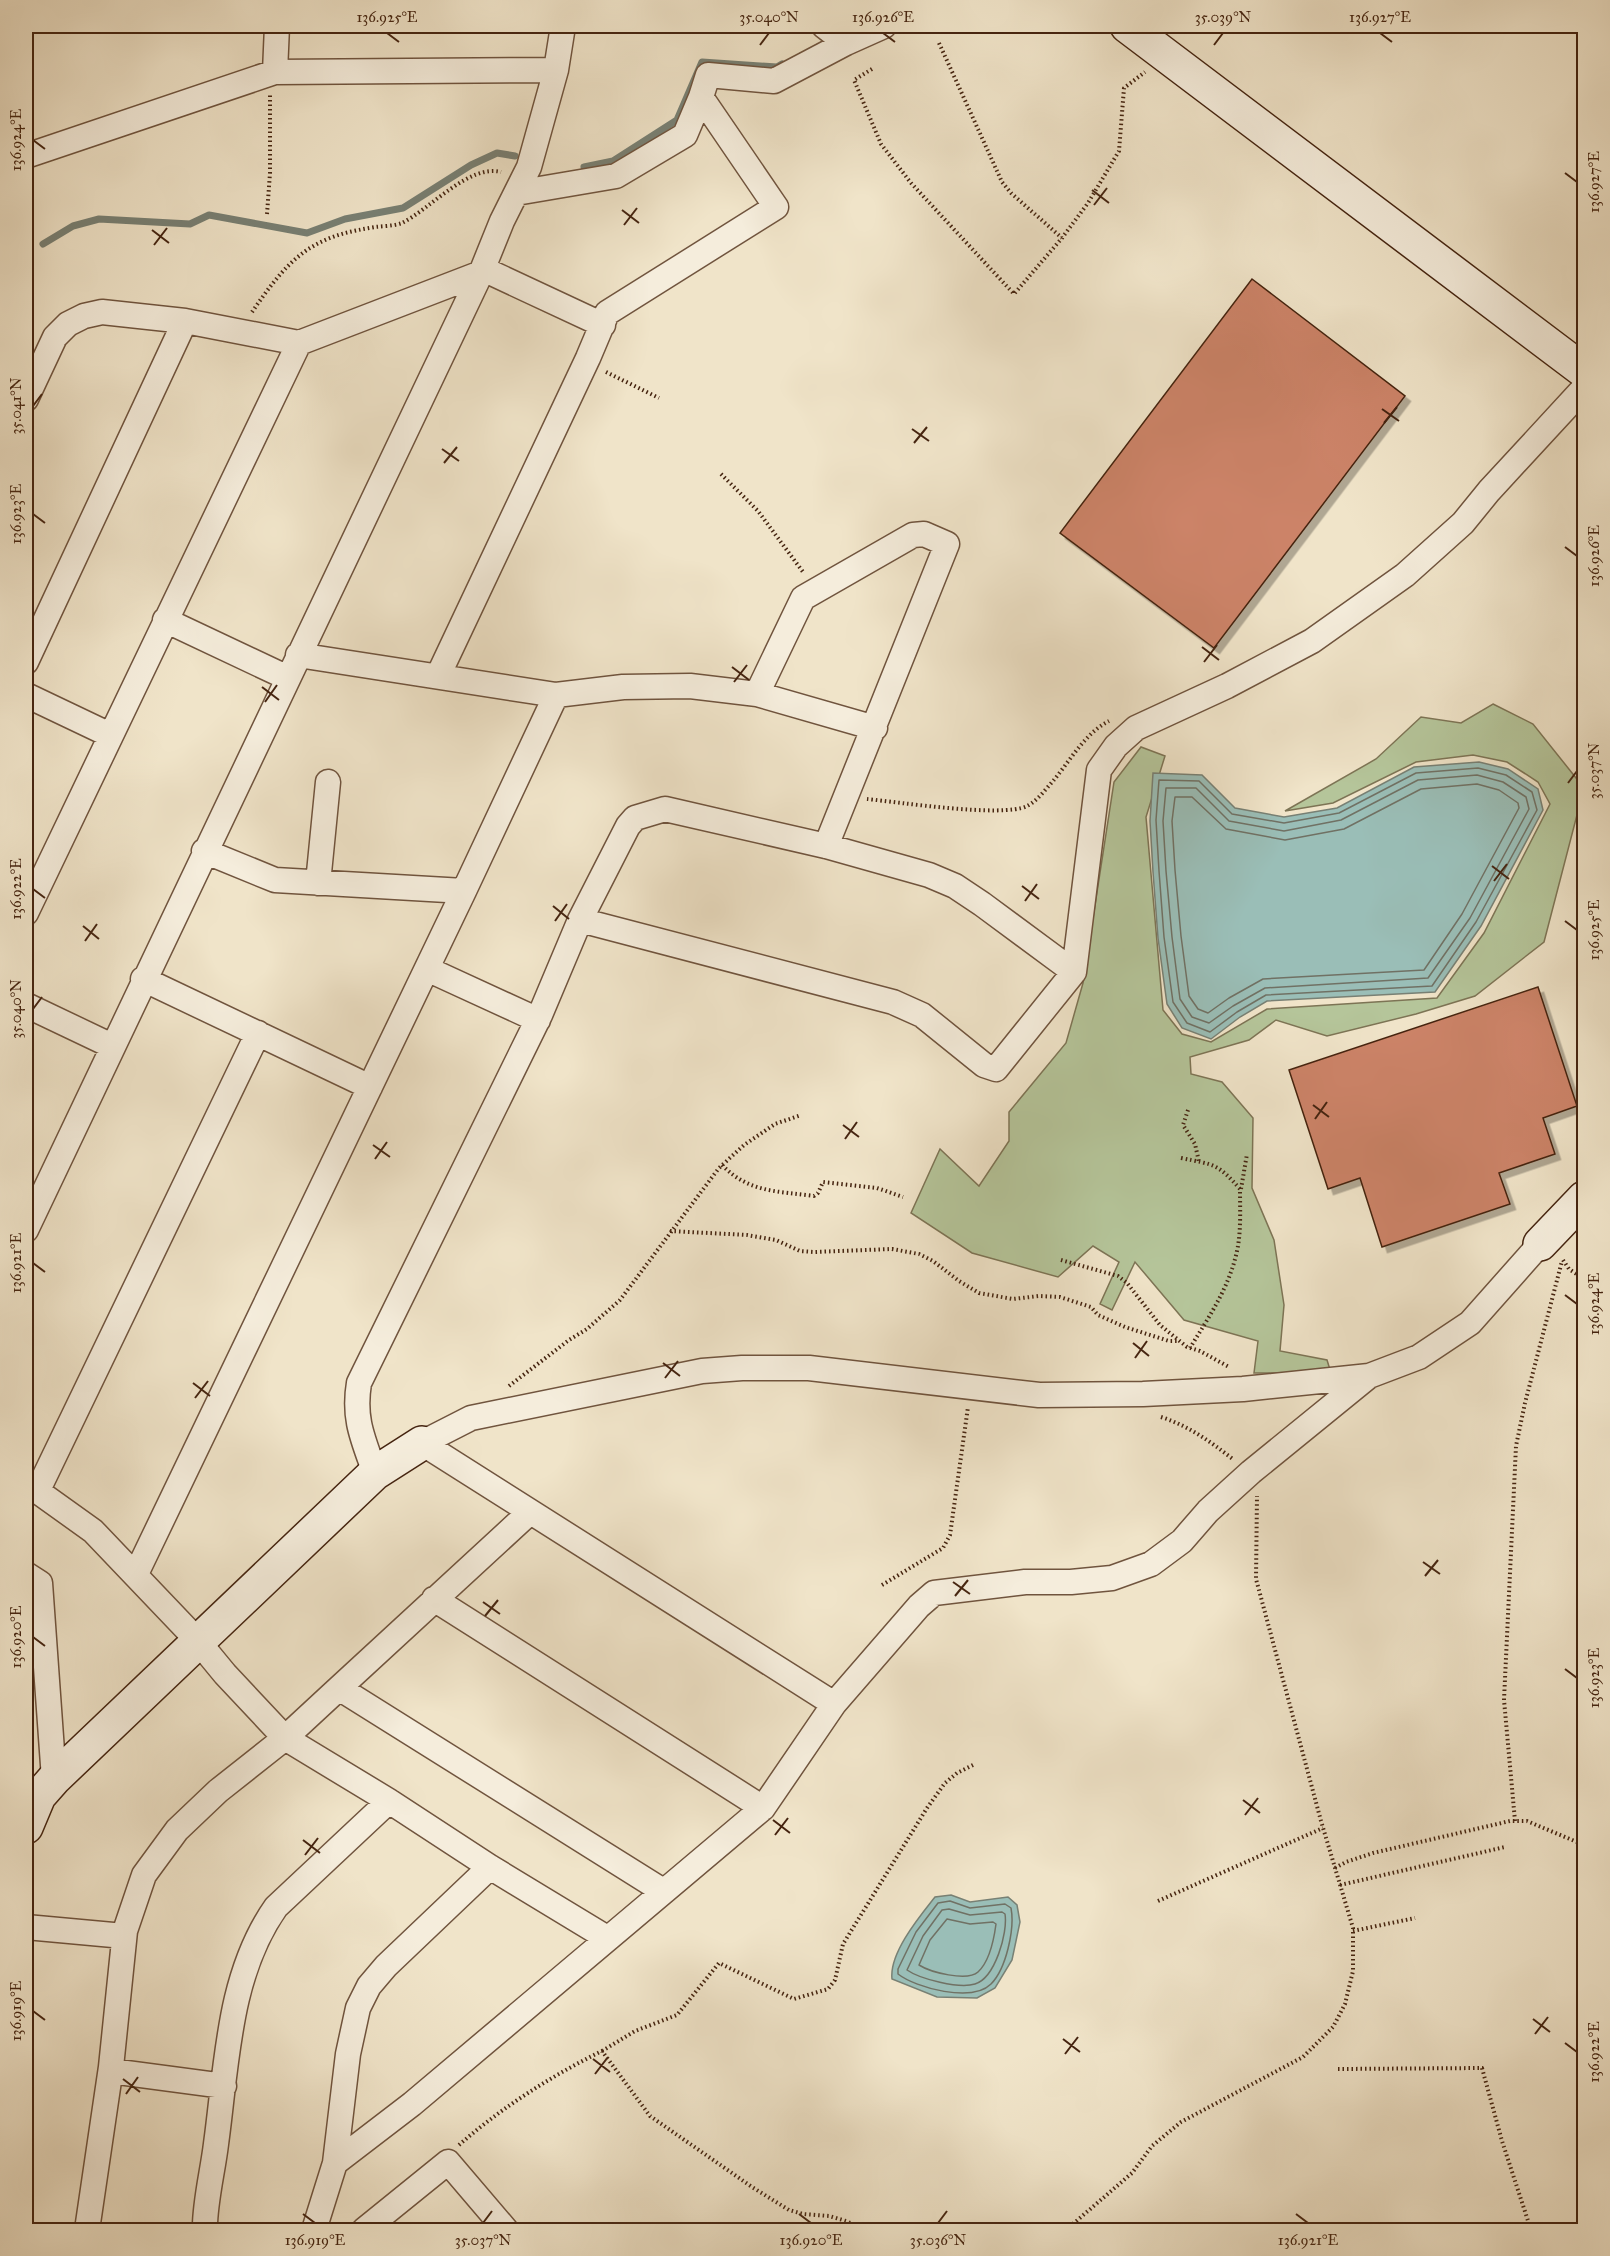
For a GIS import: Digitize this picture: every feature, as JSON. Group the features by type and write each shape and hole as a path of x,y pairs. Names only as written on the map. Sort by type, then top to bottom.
{"street":[{"path":"270,74 277,26"},
{"path":"26,1230 143,979 482,271 502,221 530,167 556,69 563,26"},
{"path":"824,26 846,43"},
{"path":"519,187 616,176 685,135 708,75 774,81 884,26"},
{"path":"1127,26 1584,371"},
{"path":"26,156 270,74 556,69"},
{"path":"438,676 608,313 776,207 700,97"},
{"path":"26,399 55,338 68,324 84,316 102,312 185,321 299,343 482,271 603,325"},
{"path":"26,662 185,321"},
{"path":"26,913 299,343"},
{"path":"580,920 893,1002 922,1015 984,1065 996,1069 1074,972 1099,770 1116,746 1136,728 1227,686 1312,641 1405,575 1463,523 1489,491 1584,388"},
{"path":"757,694 803,598 913,535 924,534 947,544 826,846"},
{"path":"165,620 288,678"},
{"path":"298,655 556,695 623,687 690,686 757,694 875,728"},
{"path":"26,695 110,735"},
{"path":"136,1574 556,695"},
{"path":"318,883 328,782"},
{"path":"375,1473 360,1431 355,1405 359,1383 538,1020 580,920 628,826 635,818 665,809 826,846 929,875 955,886 1074,972"},
{"path":"204,851 275,880 464,891"},
{"path":"427,969 538,1020"},
{"path":"143,979 370,1087"},
{"path":"26,1005 112,1046"},
{"path":"258,1033 32,1486 93,1531 136,1574 285,1738 388,1801 490,1868 607,1938"},
{"path":"26,1827 39,1796 54,1779 197,1640 375,1473 422,1443 471,1418 702,1371 742,1368 809,1368 1039,1395 1137,1394 1239,1389 1369,1376 1419,1357 1470,1323 1553,1244 1584,1198"},
{"path":"335,2163 412,2104 763,1808 834,1704 919,1606 934,1593 1025,1582 1071,1582 1112,1578 1151,1564 1182,1541 1208,1511 1251,1473 1369,1376"},
{"path":"422,1443 834,1704"},
{"path":"87,2230 111,2071 124,1936 144,1875 177,1830 218,1791 285,1738 530,1512"},
{"path":"26,1574 40,1583 34,1640 54,1779"},
{"path":"434,1599 763,1808"},
{"path":"339,1688 663,1892"},
{"path":"206,2230 236,2001 247,1960 262,1928 276,1907 388,1801"},
{"path":"314,2230 335,2163 348,2054 358,2008 369,1986 386,1966 490,1868"},
{"path":"26,1927 124,1936"},
{"path":"111,2071 224,2086"},
{"path":"364,2230 448,2162 506,2230"}],"path":[{"path":"939,43 1002,182 1011,193 1062,238"},
{"path":"872,69 854,80 881,144 911,183 1014,294 1062,238 1088,203 1119,151 1124,88 1168,56"},
{"path":"267,214 270,173 270,74"},
{"path":"243,332 247,320 288,265 308,249 328,238 345,232 400,224 456,186 490,169 502,172 519,187"},
{"path":"586,362 659,398"},
{"path":"721,474 758,511 817,590"},
{"path":"847,796 1012,811 1026,807 1035,801 1100,725 1112,719 1130,718 1136,728"},
{"path":"1188,1110 1183,1125 1195,1144 1199,1162"},
{"path":"497,1413 496,1403 503,1390 587,1329 620,1300 722,1165 744,1145 775,1124 801,1115"},
{"path":"1190,1348 1224,1292 1233,1268 1238,1244 1240,1189 1247,1154"},
{"path":"1181,1158 1215,1165 1225,1172 1240,1189"},
{"path":"722,1165 732,1176 751,1187 814,1196 823,1182 877,1188 903,1197"},
{"path":"670,1231 776,1240 800,1251 892,1249 919,1254 979,1293 1013,1299 1039,1296 1060,1297 1091,1307 1098,1316 1125,1327 1169,1341 1179,1341"},
{"path":"1553,1244 1569,1269 1584,1279"},
{"path":"1515,1821 1504,1700 1516,1446 1553,1244"},
{"path":"1061,1260 1118,1276 1127,1283 1160,1325 1179,1341 1230,1367 1236,1374 1239,1389"},
{"path":"882,1585 942,1548 950,1535 971,1387"},
{"path":"1066,2230 1132,2173 1152,2146 1181,2122 1303,2057 1316,2046 1333,2027 1345,2004 1353,1971 1353,1931 1256,1579 1257,1480 1251,1473 1182,1424 1138,1408 1137,1394"},
{"path":"448,2162 449,2154 482,2125 577,2063 635,2031 677,2015 719,1963 794,1999 828,1989 835,1980 843,1944 927,1808 945,1783 957,1773 973,1765"},
{"path":"1335,1868 1373,1853 1515,1821 1527,1821 1584,1845"},
{"path":"1158,1901 1323,1828"},
{"path":"1340,1885 1505,1847"},
{"path":"1353,1931 1415,1918"},
{"path":"602,2051 650,2116 752,2187 789,2210 803,2214 829,2216 864,2230"},
{"path":"1338,2069 1482,2068 1531,2230"}],"green space":[{"path":"1493,704 1533,724 1584,788 1544,942 1475,996 1416,1014 1327,1036 1276,1020 1249,1040 1190,1057 1191,1074 1222,1082 1253,1118 1252,1188 1274,1240 1284,1305 1280,1351 1327,1360 1331,1373 1254,1373 1258,1341 1184,1320 1135,1262 1112,1310 1100,1304 1119,1262 1093,1246 1058,1277 972,1253 911,1213 940,1149 979,1186 1009,1141 1009,1112 1066,1043 1083,983 1114,782 1141,747 1165,756 1146,817 1163,1010 1182,1034 1211,1042 1267,1009 1437,998 1484,933 1550,804 1538,782 1507,762 1473,755 1416,762 1333,803 1285,811 1376,759 1421,717 1461,723"}],"water":[{"path":"1479,762 1508,769 1538,789 1543,810 1481,926 1435,992 1267,1001 1240,1017 1211,1039 1182,1028 1167,1004 1158,938 1150,821 1153,773 1202,775 1235,808 1284,817 1337,808 1414,767"},
{"path":"951,1895 970,1902 1008,1897 1017,1905 1020,1922 1012,1960 995,1988 977,1998 937,1997 892,1979 895,1958 914,1924 935,1897"}],"building":[{"path":"1252,279 1405,396 1214,648 1060,533"},
{"path":"1538,987 1577,1106 1543,1118 1555,1154 1499,1173 1510,1204 1382,1247 1360,1178 1328,1189 1289,1070"}],"waterway":[{"path":"584,167 613,161 677,120 702,62 777,67 782,64"},
{"path":"43,244 73,226 99,219 190,224 209,215 307,233 345,219 403,208 471,165 497,153 515,156"}]}
